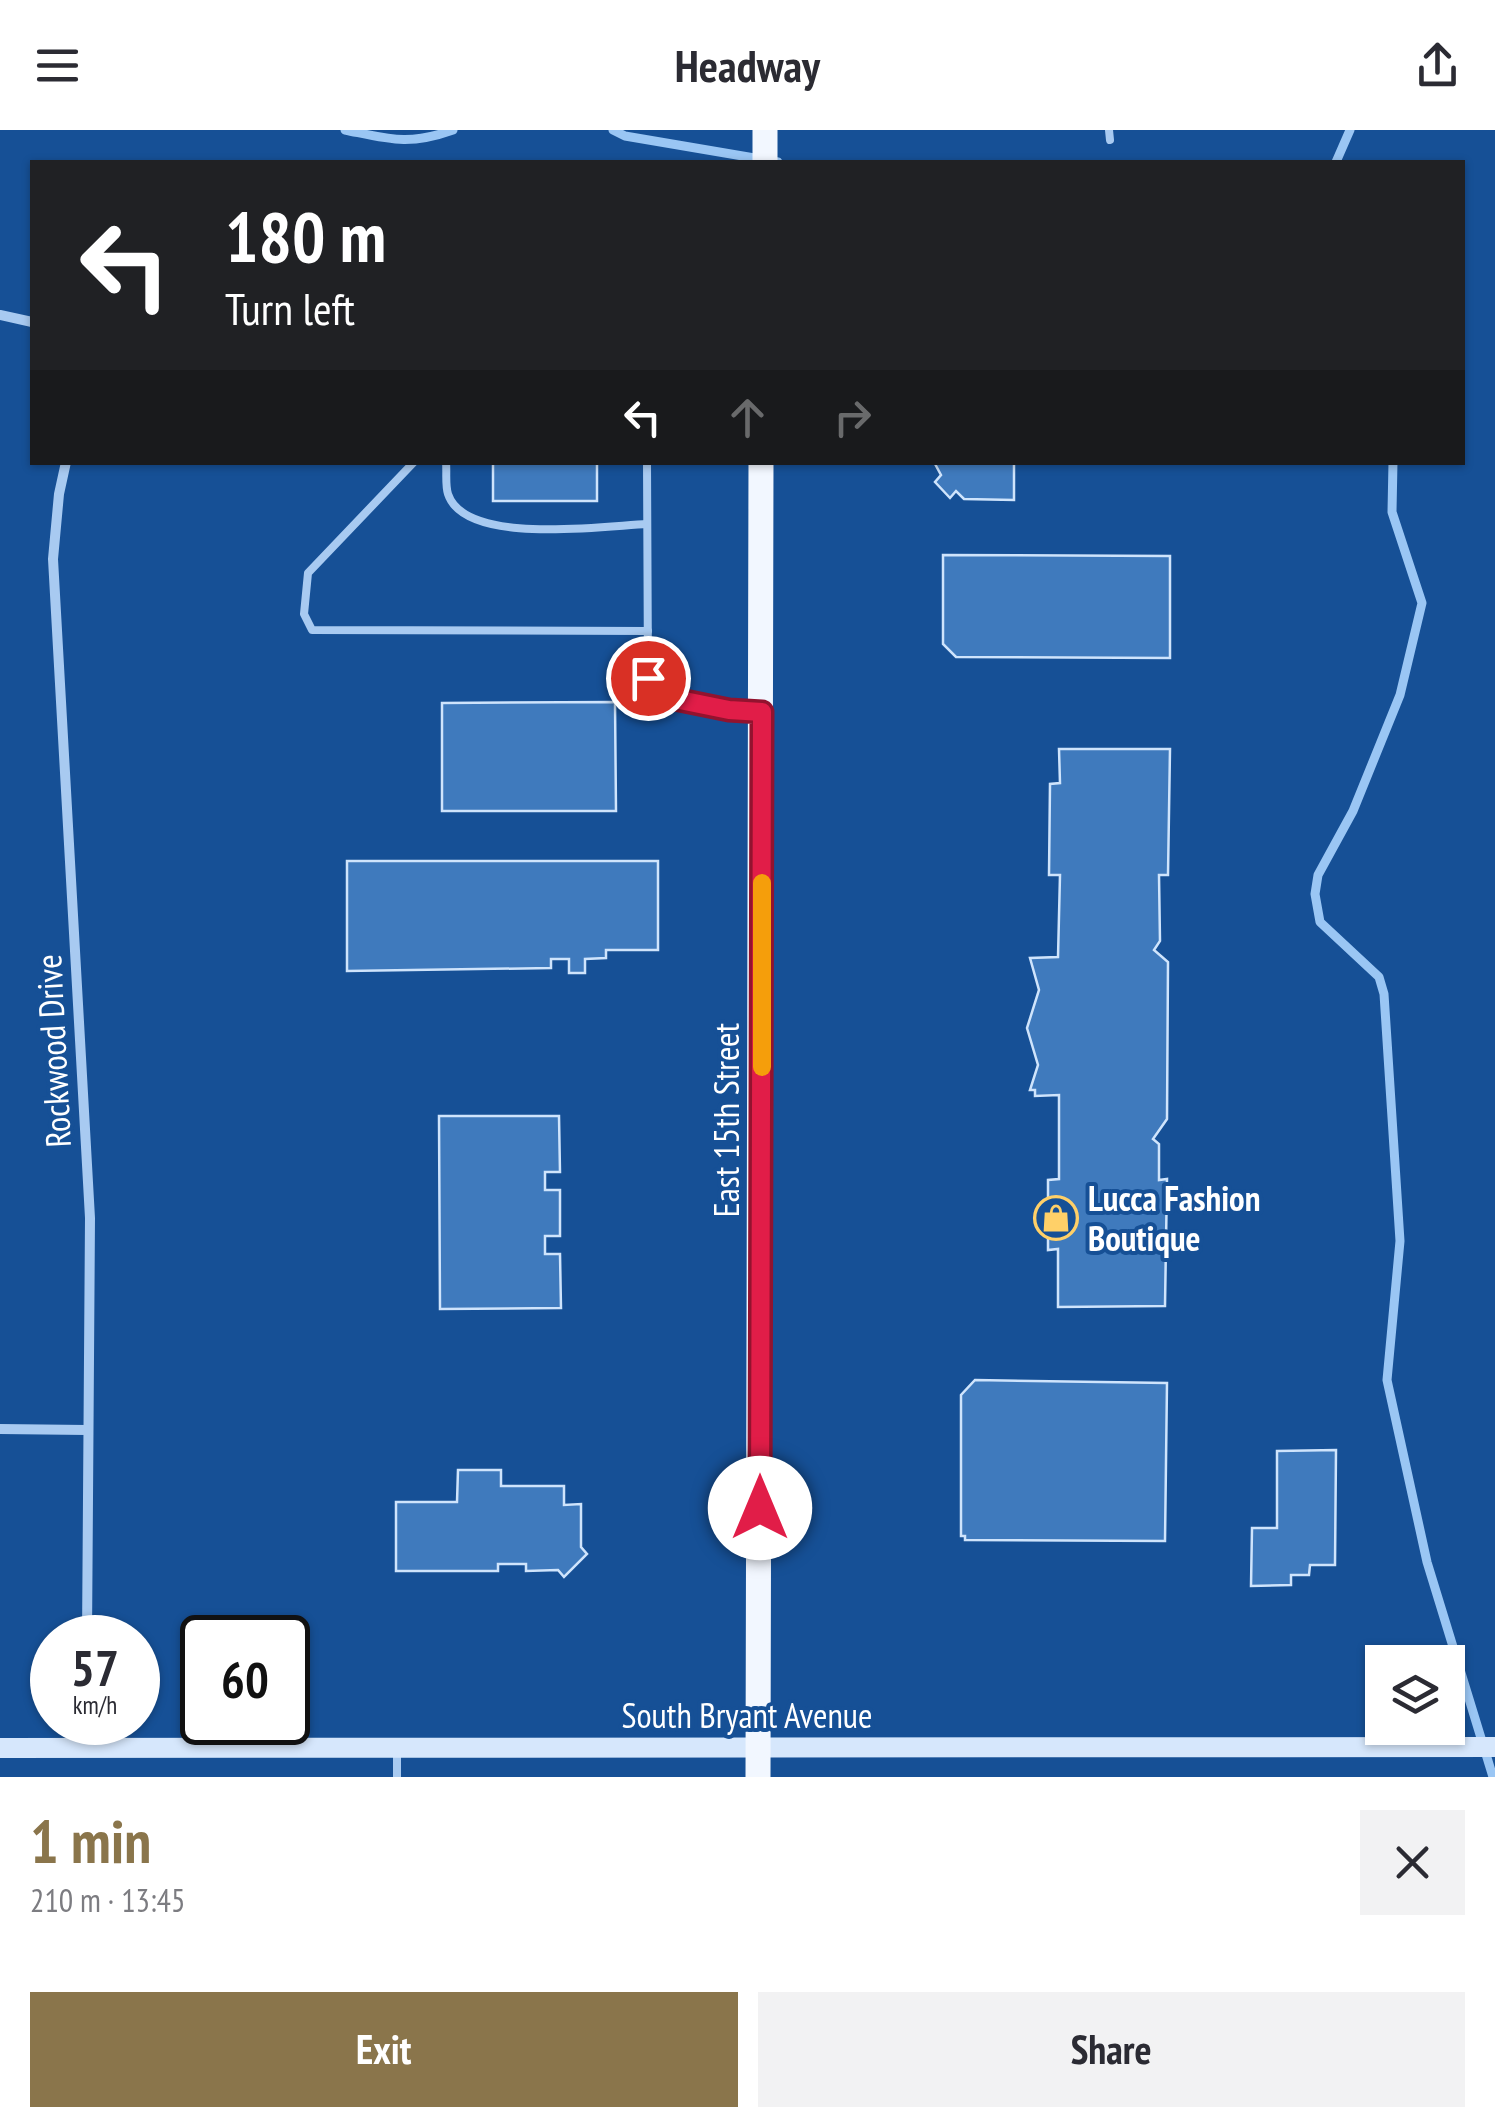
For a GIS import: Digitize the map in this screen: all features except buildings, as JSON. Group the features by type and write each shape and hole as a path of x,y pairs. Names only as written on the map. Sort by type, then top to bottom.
{"main road":[{"path":"765,130 765,160"},
{"name":"East 15th Street","path":"758,1777 761,465"},
{"name":"South Bryant Avenue","path":"0,1748 1495,1747"}],"street":[{"path":"0,315 30,322"},
{"name":"Rockwood Drive","path":"65,465 54,559 90,1218 87,1615"},
{"path":"0,1430 87,1430"}],"lane":[{"path":"411,465 308,572 304,614 312,630 648,631"},
{"path":"446,465 448,495 469,519 525,529 647,524"},
{"path":"647,465 648,678 660,696 729,710 762,712"},
{"path":"397,1777 406,1750"}],"waterway":[{"path":"345,130 411,139 453,130"},
{"path":"613,130 625,136 766,160"},
{"path":"1337,160 1350,130"},
{"path":"1393,465 1392,512 1422,603 1400,695 1353,811 1318,875 1315,894 1320,922 1379,977 1384,994 1400,1241 1387,1380 1427,1562 1493,1777"}],"slow traffic":[{"path":"762,883 762,1067"}],"place":[{"name":"Lucca Fashion Boutique","path":"1056,1218"}],"route":[{"path":"648,678 660,696 729,710 762,712 760,1508"}]}
